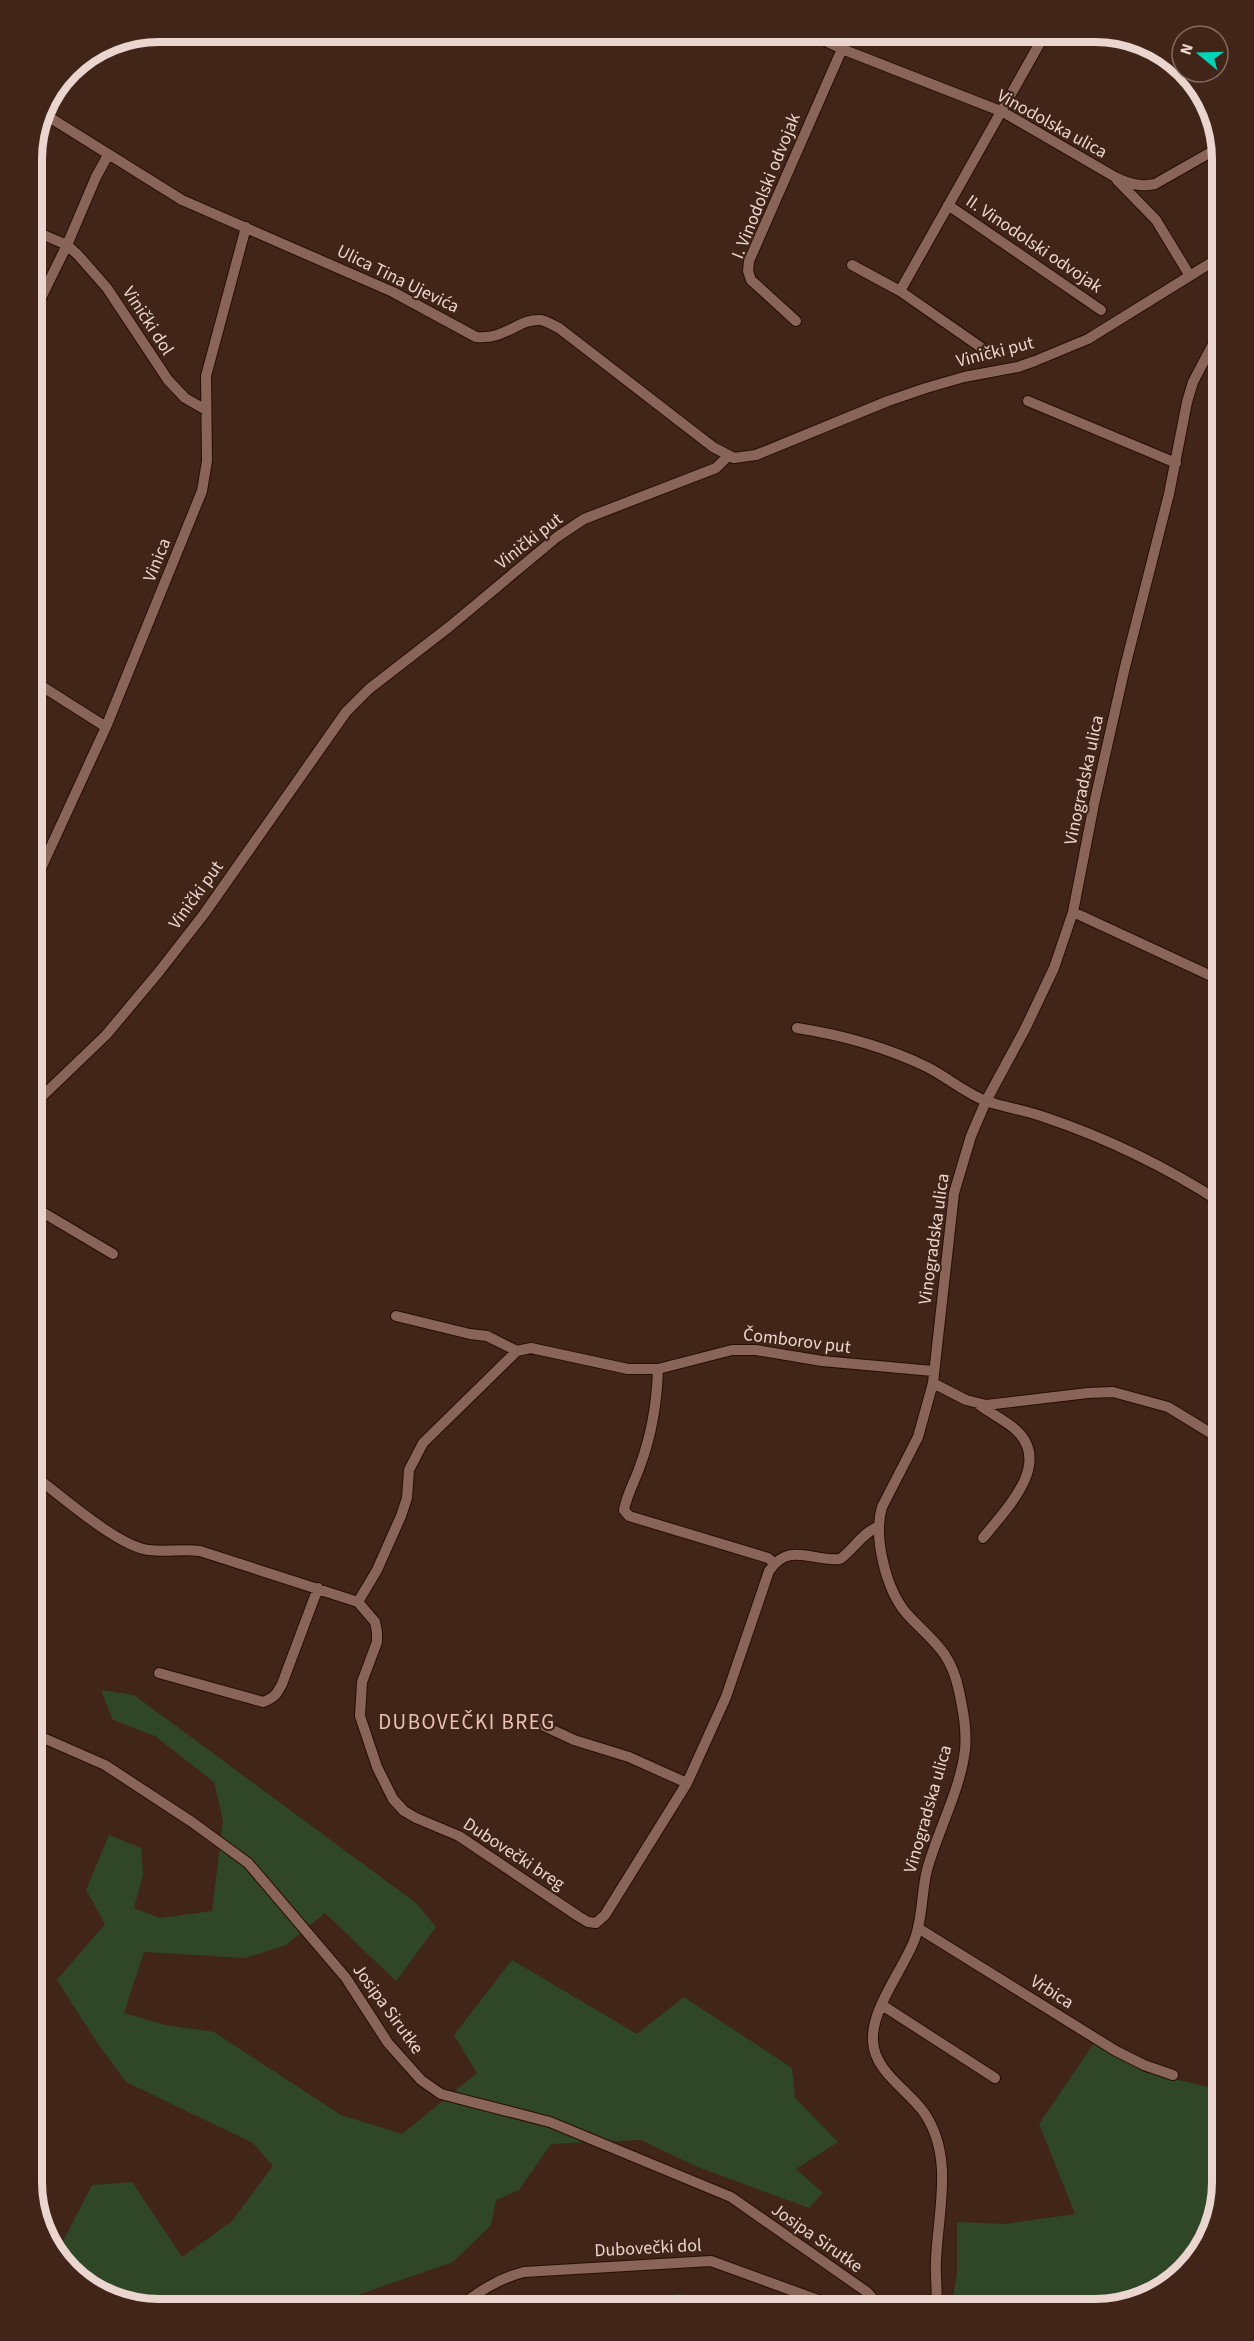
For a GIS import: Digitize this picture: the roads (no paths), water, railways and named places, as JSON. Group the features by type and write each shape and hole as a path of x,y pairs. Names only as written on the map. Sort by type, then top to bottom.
{"street":[{"name":"Vinodolska ulica","path":"828,42 1003,111 1115,177 1134,185 1155,184 1212,152"},
{"name":"II. Vinodolski odvojak","path":"900,291 1041,42"},
{"name":"I. Vinodolski odvojak","path":"796,321 751,280 748,271 749,261 842,49"},
{"name":"Ulica Tina Ujevića","path":"50,118 182,200 393,292 476,337 490,338 506,333 526,322 542,320 559,328 713,447 728,456"},
{"path":"42,296 108,155"},
{"name":"Vinodolska ulica","path":"1115,177 1156,219 1190,276"},
{"name":"II. Vinodolski odvojak","path":"948,205 1101,310"},
{"name":"Vinica","path":"42,866 106,727 202,491 207,461 206,376 246,227"},
{"name":"Vinički dol","path":"42,234 67,245 78,255 107,288 168,380 185,398 206,410"},
{"name":"Vinički put","path":"42,1096 106,1035 158,973 204,914 346,712 369,689 449,627 557,537 584,519 717,468 728,456 742,458 756,455 888,401 964,377 1018,367 1088,339 1212,262"},
{"path":"852,265 900,291 989,352"},
{"name":"Vinogradska ulica","path":"936,2299 936,2262 943,2166 925,2114 884,2068 873,2042 882,2006 906,1959 918,1928 927,1870 961,1768 965,1748 964,1717 957,1682 948,1659 928,1633 906,1613 886,1574 878,1527 882,1507 918,1437 933,1383 954,1193 971,1136 986,1101 1054,968 1073,912 1120,690 1176,463 1193,382 1212,346"},
{"path":"1028,400 1176,463"},
{"path":"42,686 106,727"},
{"path":"1073,912 1212,976"},
{"path":"797,1028 842,1035 925,1066 986,1101 1034,1113 1095,1136 1167,1170 1212,1197"},
{"path":"42,1212 113,1254"},
{"name":"Čomborov put","path":"396,1316 470,1335 487,1336 518,1351 531,1348 628,1369 658,1369 732,1350 756,1350 822,1361 933,1371"},
{"path":"42,1482 84,1516 135,1546 148,1550 200,1551 358,1602 377,1570 401,1516 407,1498 409,1470 423,1443 518,1351"},
{"path":"658,1369 656,1409 640,1466 624,1510 629,1516 768,1558 774,1563 781,1558 796,1554 840,1559 857,1546 871,1529 878,1527"},
{"path":"933,1383 977,1403 1016,1430 1026,1444 1030,1457 1028,1473 1021,1490 983,1538"},
{"path":"977,1403 986,1405 1113,1392 1168,1407 1212,1434"},
{"name":"Dubovečki breg","path":"358,1602 375,1622 377,1632 377,1642 362,1682 360,1716 377,1767 393,1799 404,1811 459,1836 588,1922 596,1923 605,1915 687,1783 726,1697 769,1571 774,1563"},
{"path":"159,1673 263,1702 271,1700 277,1695 282,1684 318,1588"},
{"path":"544,1726 574,1740 629,1757 687,1783"},
{"name":"Josipa Sirutke","path":"42,1737 105,1765 192,1822 248,1863 346,1978 388,2043 421,2080 441,2094 550,2122 731,2197 867,2292 873,2299"},
{"name":"Vrbica","path":"918,1928 1116,2051 1144,2065 1173,2075"},
{"path":"882,2006 995,2078"},
{"name":"Dubovečki dol","path":"470,2299 489,2285 524,2272 711,2261 816,2299"}],"district":[{"name":"DUBOVEČKI BREG","path":"467,1722"}]}
